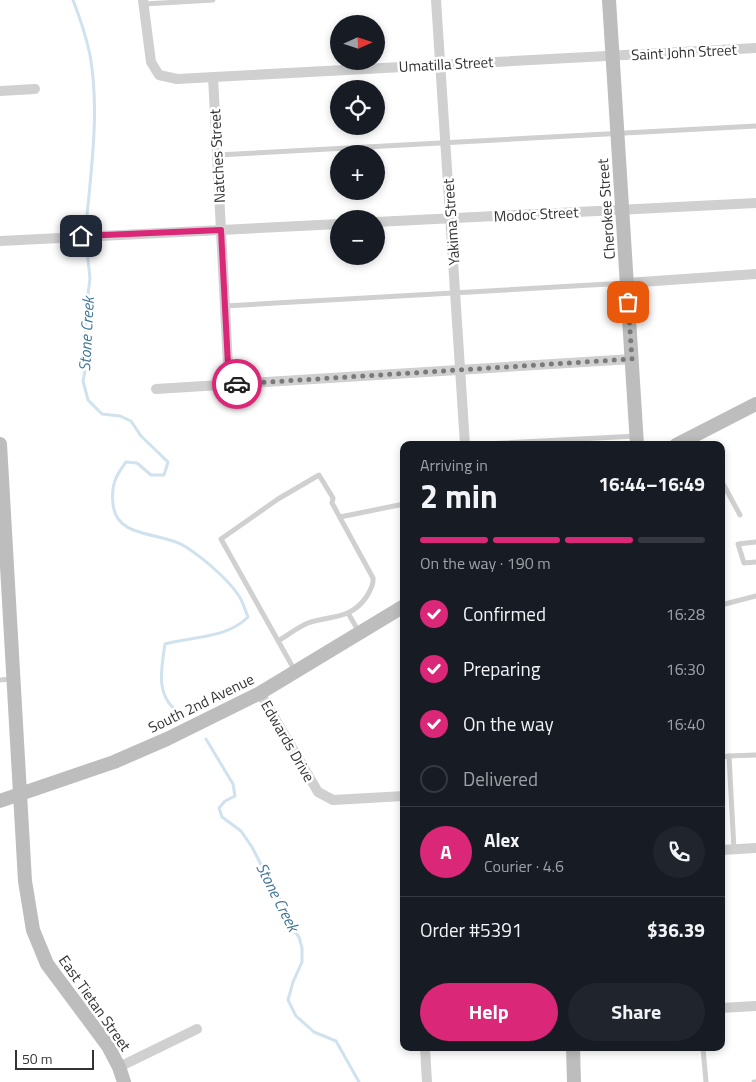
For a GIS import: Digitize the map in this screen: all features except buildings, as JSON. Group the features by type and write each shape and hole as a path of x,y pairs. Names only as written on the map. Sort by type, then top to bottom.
{"main road":[{"name":"Cherokee Street","path":"609,0 637,440"},
{"path":"684,441 756,404"},
{"name":"East Tietan Street","path":"0,444 4,580 14,679 25,881 33,930 47,964 108,1046 119,1067 124,1082"},
{"name":"South 2nd Avenue","path":"0,801 114,762 167,738 260,693 400,608"},
{"path":"573,1051 574,1082"}],"street":[{"name":"Yakima Street","path":"436,0 465,441"},
{"name":"Umatilla Street","path":"143,2 151,62 159,75 177,78 612,56"},
{"name":"Saint John Street","path":"612,56 756,48"},
{"name":"Natches Street","path":"212,76 229,384"},
{"path":"0,91 35,89"},
{"name":"Modoc Street","path":"385,222 756,203"},
{"path":"0,240 330,224"},
{"path":"627,283 756,274"},
{"path":"156,389 632,359"},
{"name":"Edwards Drive","path":"260,693 318,792 333,800 400,796"},
{"path":"725,850 756,848"},
{"path":"725,1008 756,1006"},
{"path":"119,1067 197,1029"},
{"path":"426,1051 427,1082"}],"lane":[{"path":"143,2 213,0"},
{"path":"217,155 756,126"},
{"path":"225,306 627,283"},
{"path":"603,441 637,440"},
{"path":"278,641 308,623 348,613 361,605 374,583 332,503 333,498 319,475 278,499 221,540 295,672"},
{"path":"725,487 740,515"},
{"path":"340,517 400,505"},
{"path":"756,542 738,544 744,563 756,562"},
{"path":"725,604 756,596"},
{"path":"348,613 359,633"},
{"path":"0,680 14,679"},
{"path":"725,756 756,755"},
{"path":"729,756 734,849"},
{"path":"702,1051 706,1082"}],"waterway":[{"name":"Stone Creek","path":"73,0 83,27 93,76 94,140 86,226"},
{"name":"Stone Creek","path":"87,249 90,279 86,308 85,340 87,361 83,381 88,400 102,414 120,416 131,421 141,436 168,462 164,475 151,475 137,463 126,462 113,486 113,504 116,516 122,524 131,529 176,542 200,557 215,569 234,589 242,601 248,617 230,629 219,633 165,644 161,673 163,691 172,707 180,714"},
{"name":"Stone Creek","path":"206,739 233,784 235,796 225,801 219,808 222,817 241,831 252,847 272,886 288,911 289,924 299,937 302,948 302,962 293,982 288,1000 296,1016 314,1032 336,1041 359,1082"}],"way so far":[{"path":"237,384 632,359 628,302"}],"route":[{"path":"81,236 221,230 229,384 237,384"}]}
